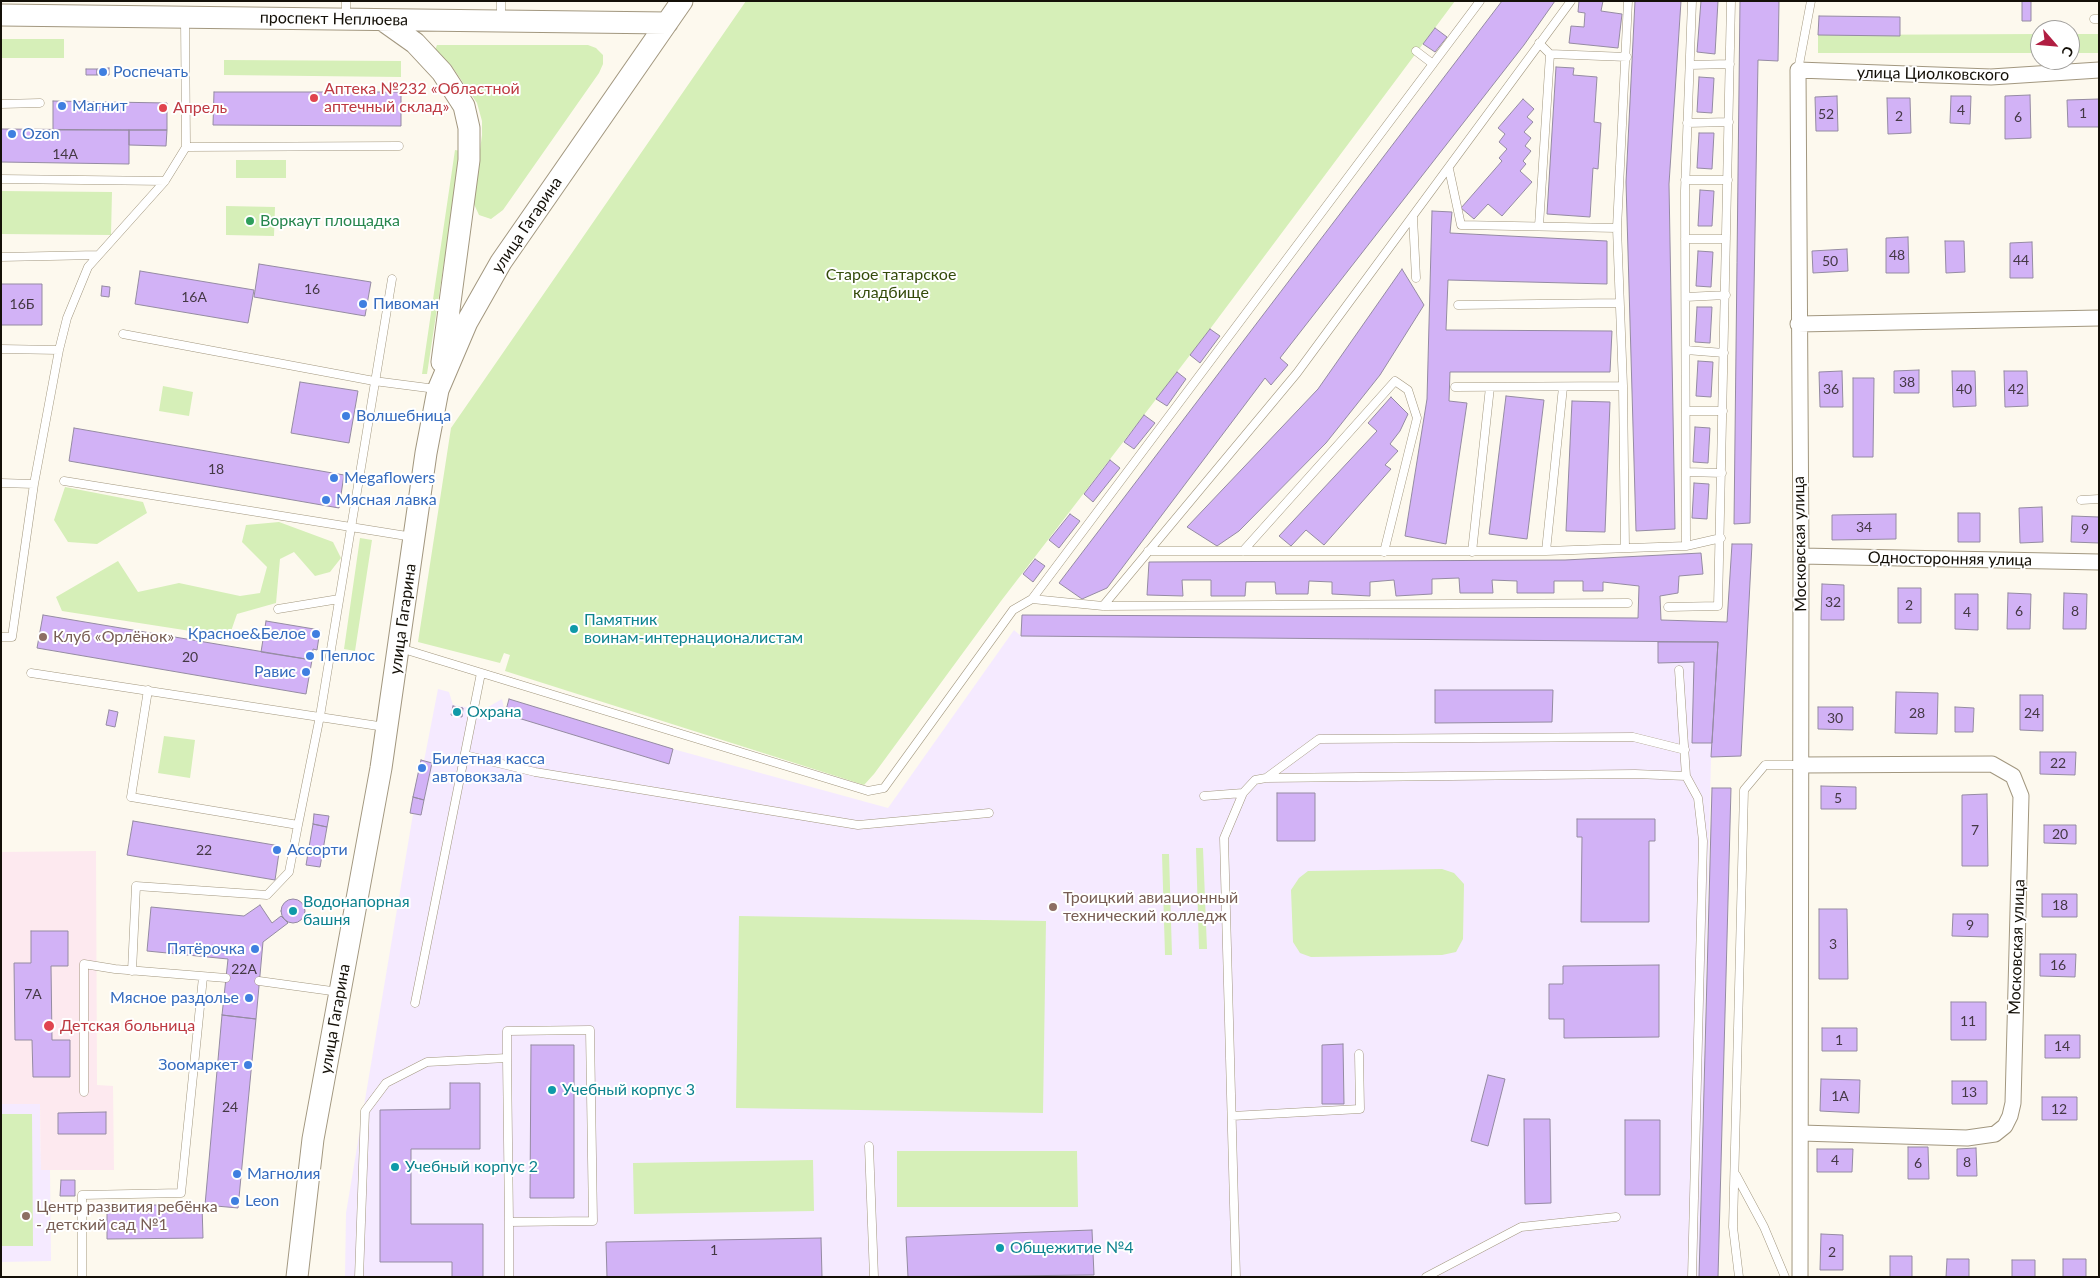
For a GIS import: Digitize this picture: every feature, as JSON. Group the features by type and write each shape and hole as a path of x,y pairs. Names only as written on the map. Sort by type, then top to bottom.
{"main road":[{"name":"улица Гагарина","path":"297,1277 313,1138 387,728 400,648 426,453 438,390 467,322 501,262 682,1"},
{"name":"проспект Неплюева","path":"15,10 185,16 346,10 384,21 501,12 667,23"},
{"path":"384,21 414,43 442,72 464,106 469,128 469,160 438,390"}],"street":[{"name":"улица Циолковского","path":"1798,70 1991,77 2099,70"},
{"name":"Московская улица","path":"1798,70 1802,765 1800,1277"},
{"path":"1798,324 2099,318"},
{"name":"Односторонняя улица","path":"1801,556 2099,562"},
{"name":"Московская улица","path":"1801,1133 1967,1138 1995,1134 2005,1126 2013,1103 2021,796 2013,776 1992,764 1802,765"}],"lane":[{"path":"400,648 868,791 884,788 1013,610 1032,599 1480,1"},
{"path":"1103,606 1297,373 1414,217 1571,1"},
{"path":"1625,548 1623,386 1616,228 1627,57 1628,1"},
{"path":"1686,546 1685,180 1692,1"},
{"path":"1668,607 1718,606 1721,538 1731,1"},
{"path":"1798,70 1811,1"},
{"path":"1,637 12,637 34,484 59,350 67,318 88,267 165,181 186,147 185,16"},
{"path":"1539,43 1550,54 1627,57"},
{"path":"1416,51 1433,64"},
{"path":"1538,226 1550,54"},
{"path":"1690,65 1730,64"},
{"path":"1,104 40,103"},
{"path":"1687,123 1729,122"},
{"path":"186,147 399,146"},
{"path":"1449,168 1461,225 1616,228"},
{"path":"1,179 165,181"},
{"path":"1685,180 1728,180"},
{"path":"1414,217 1416,278"},
{"path":"1685,239 1726,239"},
{"path":"1,257 98,256"},
{"path":"132,971 136,886 267,895 289,872 320,716 392,279"},
{"path":"1686,297 1726,295"},
{"path":"1458,305 1619,304"},
{"path":"123,334 374,381 438,390"},
{"path":"1,350 59,350"},
{"path":"1686,350 1724,353"},
{"path":"1243,551 1395,381 1408,390 1418,418 1384,552"},
{"path":"1455,387 1623,386"},
{"path":"1472,552 1490,387"},
{"path":"1546,551 1563,387"},
{"path":"1686,411 1723,411"},
{"path":"1687,472 1722,473"},
{"path":"64,481 415,538"},
{"path":"1,483 34,484"},
{"path":"2081,500 2099,499"},
{"path":"1148,551 1546,551 1686,546 1721,538"},
{"path":"278,609 339,599"},
{"path":"1032,599 1103,606 1628,603"},
{"path":"1679,670 1686,776 1698,798 1704,841 1692,1277"},
{"path":"31,673 320,716 387,728"},
{"path":"415,1003 481,673"},
{"path":"148,690 131,797 298,825"},
{"path":"1266,778 1319,739 1633,737 1685,750"},
{"path":"465,755 545,774 858,825 989,813"},
{"path":"1740,1277 1733,1227 1744,790 1764,765 1802,765"},
{"path":"1236,1277 1224,838 1243,793 1255,780 1266,778 1625,774 1686,776"},
{"path":"1204,796 1243,793"},
{"path":"84,1092 84,964 132,971 226,978"},
{"path":"82,1277 82,1195 181,1193 203,977"},
{"path":"259,981 340,992"},
{"path":"509,1222 593,1221 590,1030 507,1031 509,1277"},
{"path":"1232,1116 1360,1109 1359,1054"},
{"path":"359,1277 365,1110 386,1083 427,1062 507,1058"},
{"path":"869,1146 874,1277"},
{"path":"1735,1173 1764,1227 1785,1277"},
{"path":"1426,1277 1521,1227 1616,1217"}],"shaded area":[{"name":"Троицкий авиационный технический колледж","path":"1014,630 1021,636 1718,642 1711,757 1699,1277 345,1277 346,1213 413,814 421,815 432,763 424,761 438,689 449,692 453,705 483,710 502,699 505,713 509,699 673,749 888,808"},
{"name":"Детская больница","path":"96,851 97,1085 113,1086 114,1170 41,1170 40,1104 1,1104 1,852"},
{"name":"Центр развития ребёнка - детский сад №1","path":"40,1103 41,1170 50,1170 51,1261 1,1262 1,1104"}],"green space":[{"name":"Старое татарское кладбище","path":"746,1 1455,1 1210,329 1001,601 864,785 505,671 510,655 504,653 500,663 418,642 451,428"},
{"path":"2030,34 2030,53 1818,53 1818,35"},
{"path":"2080,34 2099,34 2099,53 2080,53"},
{"path":"1,39 64,39 64,58 1,58"},
{"path":"437,45 588,45 596,48 603,55 603,64 599,73 503,210 491,219 479,215 473,202 482,135 482,121 477,103 451,65 435,50"},
{"path":"224,60 401,61 401,77 224,75"},
{"path":"455,150 461,151 427,374 422,374"},
{"path":"236,160 286,160 286,178 236,178"},
{"path":"1,191 112,192 111,235 1,234"},
{"name":"Воркаут площадка","path":"226,206 275,207 274,236 226,235"},
{"path":"163,386 193,392 189,416 159,411"},
{"path":"65,487 143,502 147,513 97,544 68,542 54,520"},
{"path":"279,522 333,542 341,558 330,572 315,576 294,552 280,559 276,603 237,614 229,637 62,611 56,597 118,561 138,592 179,583 240,596 260,593 267,567 242,542 246,525"},
{"path":"360,538 372,540 355,651 344,649"},
{"path":"164,736 195,740 190,778 158,773"},
{"path":"1196,848 1203,848 1207,949 1199,949"},
{"path":"1162,854 1169,854 1172,955 1165,955"},
{"path":"1442,869 1454,873 1464,884 1463,939 1456,952 1442,955 1311,957 1300,953 1293,942 1291,890 1299,878 1308,871"},
{"path":"739,916 1046,921 1043,1113 736,1108"},
{"path":"1,1114 32,1114 33,1246 1,1246"},
{"path":"897,1151 1077,1151 1078,1207 897,1207"},
{"path":"813,1160 814,1211 634,1214 633,1163"}],"building":[{"path":"1502,1 1555,1 1524,45 1280,358 1288,365 1271,385 1265,378 1107,588 1082,599 1059,583"},
{"path":"1579,1 1603,1 1601,11 1622,14 1618,48 1569,43 1571,26 1584,27 1585,13 1578,12"},
{"path":"1635,1 1681,1 1669,184 1675,529 1636,531 1626,182"},
{"path":"1701,1 1718,1 1715,54 1697,52"},
{"path":"1740,1 1779,1 1778,61 1758,60 1750,523 1734,524"},
{"path":"2022,1 2031,1 2031,20 2022,21"},
{"path":"1819,16 1900,17 1900,36 1818,35"},
{"path":"1435,28 1447,37 1435,52 1423,44"},
{"path":"1556,67 1574,68 1573,75 1597,77 1594,122 1601,123 1598,169 1593,168 1590,217 1547,214"},
{"name":"Роспечать","path":"109,68 109,75 97,75 97,69"},
{"path":"86,69 97,69 97,75 86,75"},
{"path":"1699,77 1714,78 1712,113 1697,112"},
{"path":"214,92 401,92 401,126 213,125"},
{"path":"2030,95 2031,138 2005,139 2005,96"},
{"path":"1837,96 1838,131 1816,131 1815,97"},
{"path":"1951,96 1971,96 1970,124 1950,123"},
{"path":"1887,98 1910,98 1911,133 1888,134"},
{"path":"1523,99 1534,109 1527,117 1533,122 1524,132 1531,138 1525,146 1531,151 1523,161 1526,164 1520,171 1532,182 1502,216 1488,204 1474,219 1461,208 1502,161 1499,158 1507,149 1499,142 1505,134 1498,128"},
{"path":"2099,99 2099,127 2068,127 2067,100"},
{"path":"53,101 167,103 167,130 53,130"},
{"path":"1,129 129,130 129,164 1,162"},
{"path":"129,130 167,130 166,146 129,145"},
{"path":"1699,133 1714,133 1712,169 1697,168"},
{"path":"1700,190 1714,191 1712,226 1698,226"},
{"path":"1432,211 1452,212 1450,233 1607,241 1607,284 1448,280 1446,330 1612,331 1610,372 1450,372 1449,401 1467,403 1446,544 1405,536 1427,399"},
{"path":"1908,237 1909,273 1886,273 1886,238"},
{"path":"1945,241 1964,241 1965,272 1946,273"},
{"path":"2032,242 2033,278 2010,278 2010,243"},
{"path":"1847,249 1848,271 1813,273 1812,251"},
{"path":"1698,251 1713,252 1711,287 1696,286"},
{"path":"259,264 371,282 365,316 254,297"},
{"path":"1402,269 1424,305 1380,375 1326,443 1239,531 1217,546 1187,527 1318,389"},
{"path":"140,271 254,290 248,323 135,304"},
{"path":"1,284 42,284 42,325 1,325"},
{"path":"102,286 110,287 109,297 101,296"},
{"path":"1697,307 1712,307 1710,343 1695,342"},
{"path":"1210,329 1220,336 1200,363 1190,355"},
{"path":"1698,361 1713,362 1711,397 1696,396"},
{"path":"1919,370 1919,393 1894,393 1894,371"},
{"path":"1842,371 1843,407 1820,407 1819,372"},
{"path":"1952,371 1975,371 1976,406 1953,407"},
{"path":"2004,371 2027,371 2028,406 2005,407"},
{"path":"1177,372 1186,379 1167,406 1156,399"},
{"path":"1853,378 1874,378 1873,457 1853,457"},
{"path":"300,382 358,391 349,443 291,433"},
{"path":"1506,396 1544,400 1527,539 1489,534"},
{"path":"1391,397 1408,414 1400,431 1390,444 1398,451 1385,465 1391,469 1324,545 1306,530 1291,546 1279,536 1377,431 1368,423"},
{"path":"1572,401 1610,402 1605,532 1566,531"},
{"path":"1144,415 1155,423 1134,449 1124,442"},
{"path":"1695,427 1710,428 1708,463 1693,462"},
{"path":"74,428 344,475 339,508 69,461"},
{"path":"1110,460 1120,468 1093,502 1084,494"},
{"path":"1694,483 1709,484 1707,519 1692,518"},
{"path":"2042,507 2043,542 2020,543 2019,508"},
{"path":"1958,513 1980,513 1980,542 1958,542"},
{"path":"1070,514 1080,521 1059,548 1049,540"},
{"path":"1896,514 1896,539 1832,540 1832,515"},
{"path":"2072,516 2099,517 2099,543 2071,542"},
{"path":"1732,544 1752,544 1741,756 1711,757 1718,642 1021,636 1022,615 1638,618 1639,586 1603,582 1603,591 1583,591 1583,581 1554,581 1554,593 1517,593 1517,581 1492,580 1493,593 1460,593 1459,578 1432,579 1432,594 1396,596 1394,580 1370,582 1370,596 1332,594 1332,582 1309,581 1308,594 1276,594 1275,582 1246,582 1245,596 1211,596 1211,580 1182,580 1183,596 1147,595 1149,562 1565,560 1701,553 1703,574 1679,576 1678,593 1660,596 1661,620 1727,622"},
{"path":"1035,559 1045,566 1033,582 1023,574"},
{"path":"1822,584 1844,585 1844,620 1821,620"},
{"path":"1898,588 1921,588 1921,623 1898,623"},
{"path":"2008,593 2031,594 2030,629 2007,629"},
{"path":"2064,593 2087,594 2086,629 2063,629"},
{"path":"1955,594 1978,594 1978,630 1955,629"},
{"path":"43,615 312,660 306,694 37,648"},
{"path":"266,621 320,630 317,650 313,649 312,660 261,652"},
{"path":"1658,642 1718,642 1712,743 1692,743 1694,662 1658,663"},
{"path":"1435,690 1553,690 1552,722 1435,723"},
{"path":"1896,692 1938,693 1937,734 1895,733"},
{"path":"2020,695 2043,695 2043,731 2020,730"},
{"path":"509,699 673,749 669,764 505,714"},
{"name":"Охрана","path":"453,706 463,708 462,717 451,715"},
{"path":"1818,707 1853,707 1853,730 1818,729"},
{"path":"1955,707 1974,708 1973,732 1955,732"},
{"path":"109,710 118,712 115,727 106,725"},
{"path":"2040,752 2076,752 2075,775 2040,774"},
{"path":"421,760 432,763 424,800 413,797"},
{"path":"1821,786 1856,787 1856,809 1821,809"},
{"path":"1712,788 1731,788 1718,1277 1699,1277"},
{"path":"1277,793 1315,793 1315,841 1277,841"},
{"path":"1987,794 1988,866 1962,866 1962,795"},
{"path":"413,797 424,800 421,815 410,813"},
{"path":"314,814 329,816 327,827 313,824"},
{"path":"1577,819 1655,819 1655,841 1649,841 1649,922 1581,922 1582,837 1577,837"},
{"path":"133,821 280,846 275,880 127,855"},
{"path":"313,824 327,827 320,867 306,865"},
{"path":"2044,825 2076,825 2076,844 2044,843"},
{"path":"2042,894 2077,894 2077,917 2042,917"},
{"name":"Водонапорная башня","path":"293,899 301,903 305,911 301,919 293,923 285,919 281,911 285,903"},
{"path":"260,905 272,923 281,916 288,923 263,942 256,1019 222,1015 228,959 147,951 151,907 244,916"},
{"path":"1819,909 1847,909 1848,979 1819,979"},
{"path":"1953,914 1988,914 1988,937 1952,936"},
{"path":"31,931 68,931 68,966 51,966 52,1040 70,1040 70,1077 33,1077 32,1040 15,1040 14,963 31,963"},
{"path":"2040,954 2076,954 2075,977 2040,976"},
{"path":"1659,965 1659,1037 1564,1038 1564,1019 1549,1019 1549,984 1563,984 1563,966"},
{"path":"1951,1002 1986,1002 1986,1040 1951,1040"},
{"path":"222,1015 256,1019 238,1208 205,1205"},
{"path":"1822,1028 1857,1028 1857,1051 1822,1051"},
{"path":"2045,1035 2080,1035 2080,1058 2045,1058"},
{"path":"1343,1044 1344,1104 1322,1104 1322,1045"},
{"name":"Учебный корпус 3","path":"531,1045 574,1045 574,1198 530,1198"},
{"path":"1488,1075 1505,1079 1488,1146 1471,1141"},
{"path":"1821,1079 1860,1080 1859,1113 1820,1111"},
{"path":"1952,1081 1987,1081 1987,1104 1952,1104"},
{"name":"Учебный корпус 2","path":"450,1083 480,1083 480,1149 411,1149 411,1224 483,1224 483,1277 452,1277 452,1262 380,1262 380,1110 450,1109"},
{"path":"2042,1097 2077,1097 2077,1120 2042,1120"},
{"path":"106,1112 106,1134 58,1134 58,1113"},
{"path":"1524,1119 1550,1119 1551,1203 1525,1204"},
{"path":"1625,1120 1660,1120 1660,1195 1625,1195"},
{"path":"1908,1147 1928,1147 1929,1179 1908,1179"},
{"path":"1976,1148 1977,1176 1957,1176 1957,1149"},
{"path":"1817,1149 1853,1149 1852,1172 1817,1172"},
{"path":"61,1180 75,1180 75,1196 60,1196"},
{"path":"107,1205 202,1205 203,1238 107,1239"},
{"name":"Общежитие №4","path":"1092,1230 1094,1275 908,1277 906,1237"},
{"path":"1821,1234 1843,1235 1843,1270 1820,1270"},
{"path":"821,1238 822,1277 607,1277 606,1242"},
{"path":"1890,1256 1912,1256 1912,1277 1890,1277"},
{"path":"1947,1259 1969,1259 1969,1277 1946,1277"},
{"path":"2063,1259 2086,1259 2086,1277 2063,1277"},
{"path":"2012,1260 2035,1260 2035,1277 2012,1277"}],"place":[{"name":"Роспечать","path":"103,72"},
{"name":"Аптека №232 «Областной аптечный склад»","path":"314,98"},
{"name":"Магнит","path":"62,106"},
{"name":"Апрель","path":"163,108"},
{"name":"Ozon","path":"12,134"},
{"name":"Воркаут площадка","path":"250,221"},
{"name":"Пивоман","path":"363,304"},
{"name":"Волшебница","path":"346,416"},
{"name":"Megaflowers","path":"334,478"},
{"name":"Мясная лавка","path":"326,500"},
{"name":"Памятник воинам-интернационалистам","path":"574,629"},
{"name":"Красное&Белое","path":"316,634"},
{"name":"Клуб «Орлёнок»","path":"43,637"},
{"name":"Пеплос","path":"310,656"},
{"name":"Равис","path":"306,672"},
{"name":"Охрана","path":"457,712"},
{"name":"Билетная касса автовокзала","path":"422,768"},
{"name":"Ассорти","path":"277,850"},
{"name":"Троицкий авиационный технический колледж","path":"1053,907"},
{"name":"Водонапорная башня","path":"293,911"},
{"name":"Пятёрочка","path":"255,949"},
{"name":"Мясное раздолье","path":"249,998"},
{"name":"Детская больница","path":"49,1026"},
{"name":"Зоомаркет","path":"248,1065"},
{"name":"Учебный корпус 3","path":"552,1090"},
{"name":"Учебный корпус 2","path":"395,1167"},
{"name":"Магнолия","path":"237,1174"},
{"name":"Leon","path":"235,1201"},
{"name":"Центр развития ребёнка - детский сад №1","path":"26,1216"},
{"name":"Общежитие №4","path":"1000,1248"}]}
